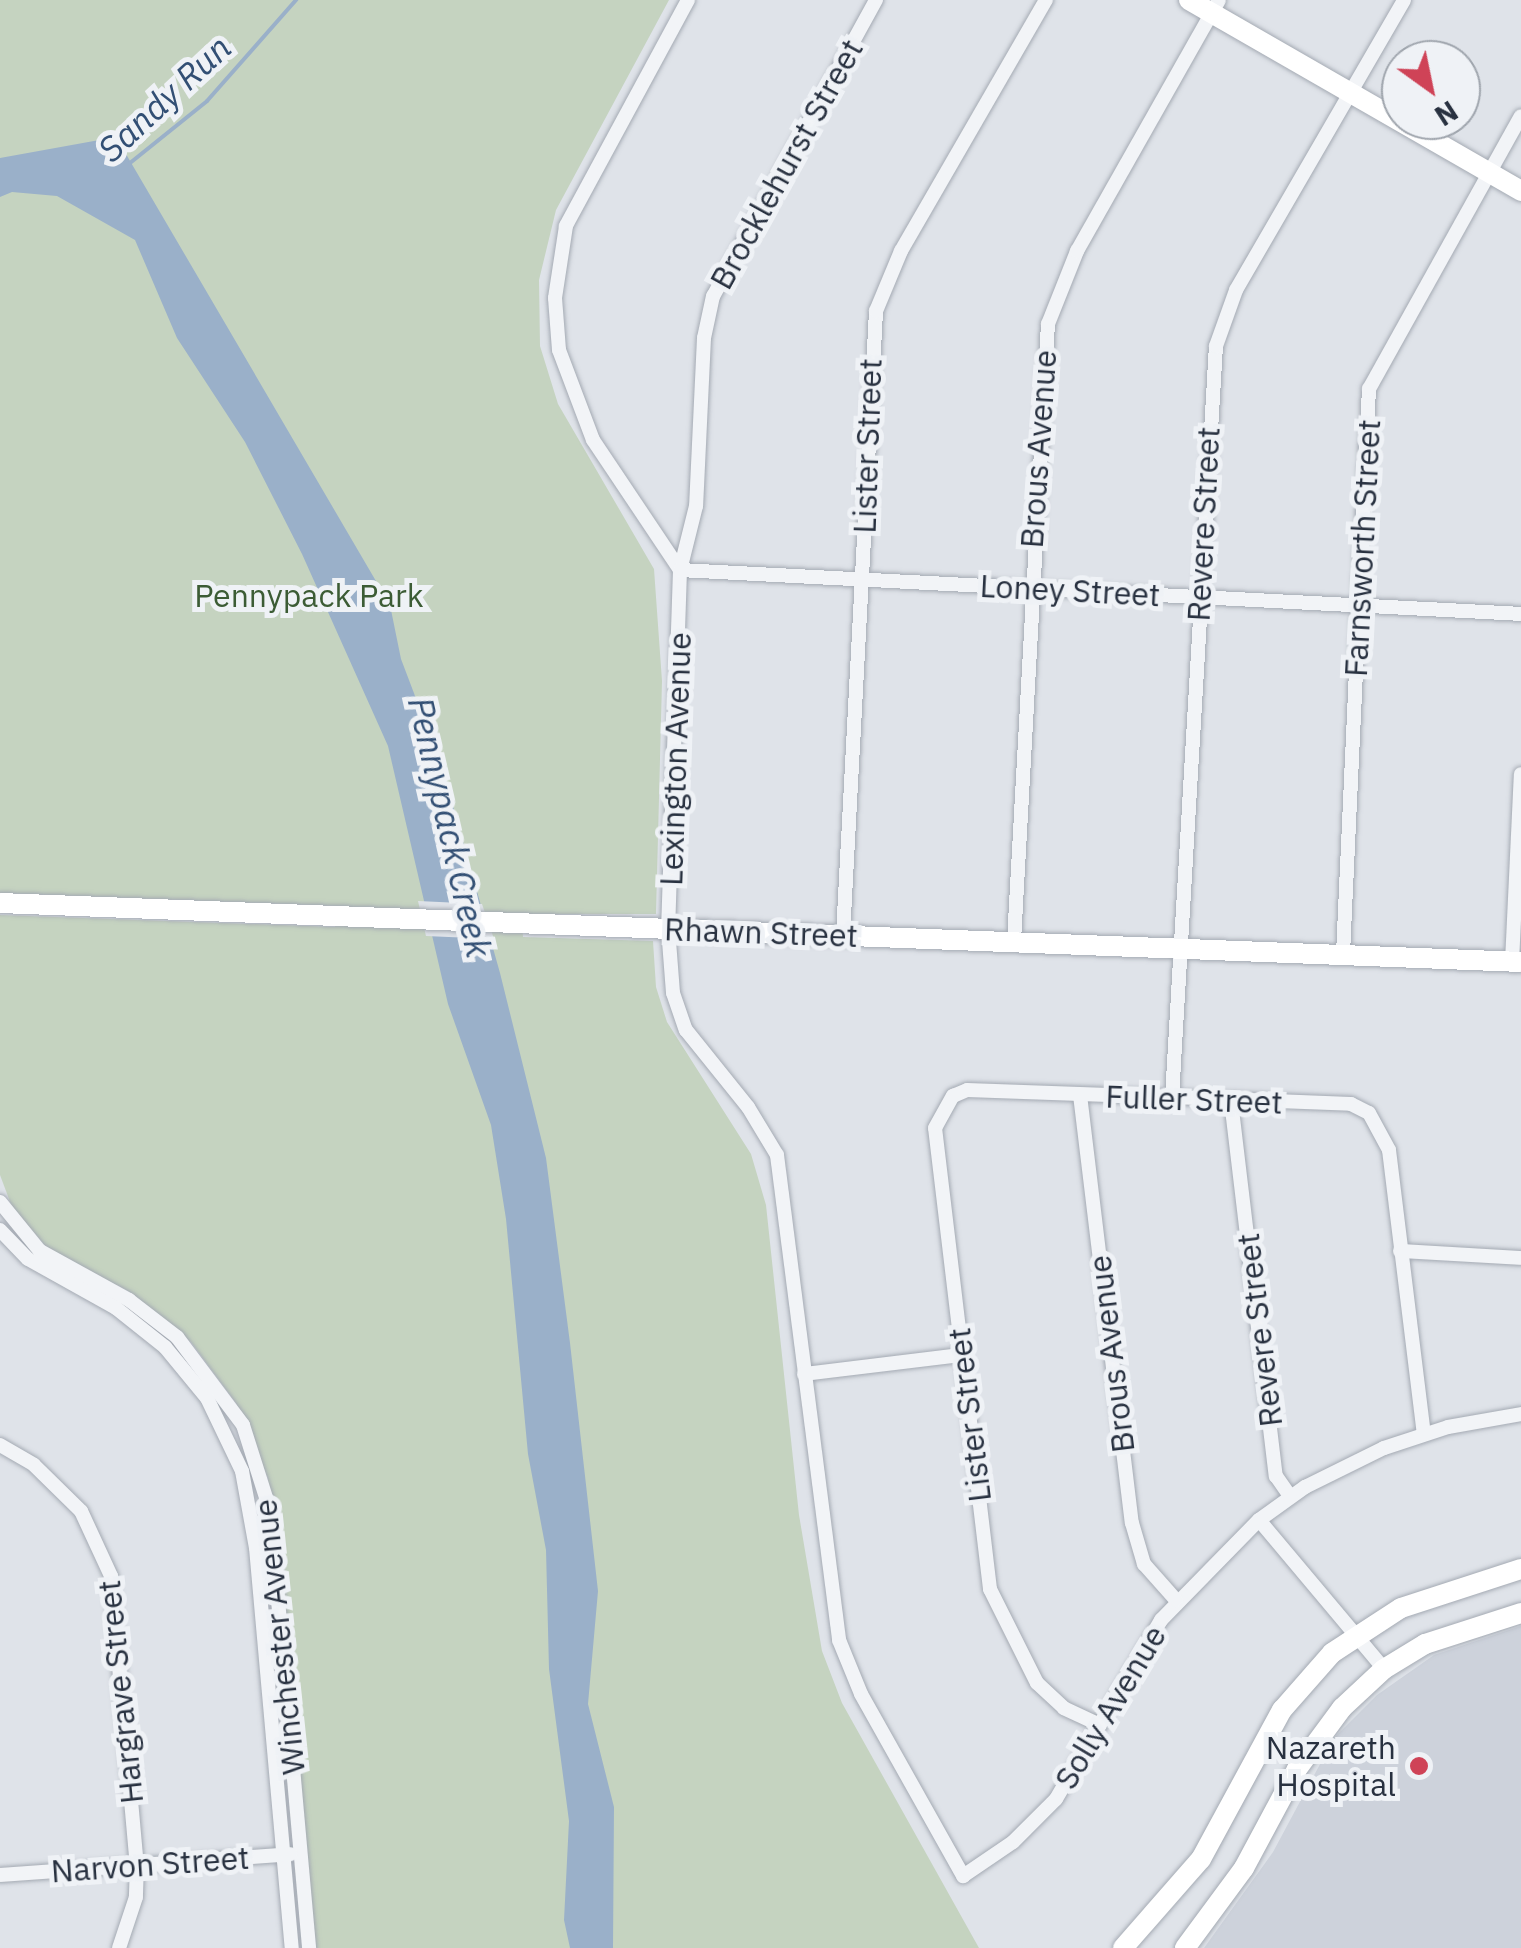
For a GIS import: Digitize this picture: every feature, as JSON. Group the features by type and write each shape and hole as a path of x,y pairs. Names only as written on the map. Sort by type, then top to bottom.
{"main road":[{"path":"1188,0 1216,7 1351,92 1521,191"},
{"name":"Rhawn Street","path":"0,903 1516,962"},
{"path":"1124,1948 1201,1859 1282,1710 1355,1634 1443,1590 1521,1570"},
{"path":"1185,1948 1244,1868 1321,1732 1384,1668 1457,1630 1521,1612"}],"street":[{"path":"680,570 574,401 555,298 558,256 580,188 688,0"},
{"name":"Brocklehurst Street","path":"680,570 696,506 704,338 713,296 876,0"},
{"name":"Lister Street","path":"843,936 871,347 883,286 1046,0"},
{"name":"Revere Street","path":"1172,1097 1210,373 1222,321 1404,0"},
{"name":"Brous Avenue","path":"1014,941 1042,357 1058,294 1216,7"},
{"name":"Farnsworth Street","path":"1343,954 1373,373 1521,116"},
{"name":"Loney Street","path":"680,570 1521,614"},
{"name":"Lexington Avenue","path":"680,570 668,928 673,993 686,1030 776,1154 839,1640 861,1694 963,1876"},
{"path":"1516,962 1521,774"},
{"name":"Lister Street","path":"983,1090 952,1096 935,1128 990,1589 999,1615 1037,1683 1064,1708 1100,1725"},
{"name":"Fuller Street","path":"983,1090 1351,1104 1379,1122 1387,1140 1400,1251"},
{"name":"Brous Avenue","path":"1080,1094 1132,1523 1144,1564 1176,1600"},
{"name":"Revere Street","path":"1231,1101 1276,1476 1290,1496"},
{"name":"Winchester Avenue","path":"0,1202 40,1251 129,1300 243,1425 270,1510 292,1854 292,1948"},
{"name":"Winchester Avenue","path":"0,1230 28,1259 167,1338 206,1398 242,1472 292,1854 309,1948"},
{"path":"1424,1434 1400,1251 1521,1258"},
{"path":"804,1374 962,1355"},
{"name":"Solly Avenue","path":"963,1876 1035,1822 1072,1776 1133,1660 1176,1600 1259,1520 1290,1496 1424,1434 1521,1414"},
{"name":"Hargrave Street","path":"0,1445 34,1464 81,1511 111,1576 136,1865 136,1898 120,1948"},
{"path":"1259,1520 1384,1668"},
{"path":"260,1590 277,1586"},
{"name":"Narvon Street","path":"0,1874 292,1854"}],"shaded area":[{"name":"Nazareth Hospital","path":"1521,1626 1521,1948 1204,1948 1273,1852 1334,1738 1377,1695 1434,1655"}],"green space":[{"name":"Pennypack Park","path":"0,0 669,0 556,210 539,280 540,346 558,404 654,569 662,681 656,914 521,914 523,937 653,941 656,987 667,1022 751,1154 766,1205 799,1515 822,1651 842,1703 979,1948 314,1948 268,1478 236,1403 191,1342 130,1292 50,1251 12,1207 0,1175 0,915 335,927 337,906 0,893"}],"water":[{"name":"Pennypack Creek","path":"116,137 390,605 401,659 442,767 500,973 546,1158 570,1343 598,1591 588,1704 614,1807 613,1948 570,1948 564,1920 569,1821 549,1669 546,1550 528,1454 506,1219 491,1125 448,1004 388,746 302,554 245,442 177,338 135,240 57,196 12,192 0,197 0,158"}],"pier":[{"path":"418,901 482,904 494,939 426,936"}],"waterway":[{"name":"Sandy Run","path":"130,163 207,101 296,0"}],"place":[{"name":"Nazareth Hospital","path":"1419,1766"}]}
